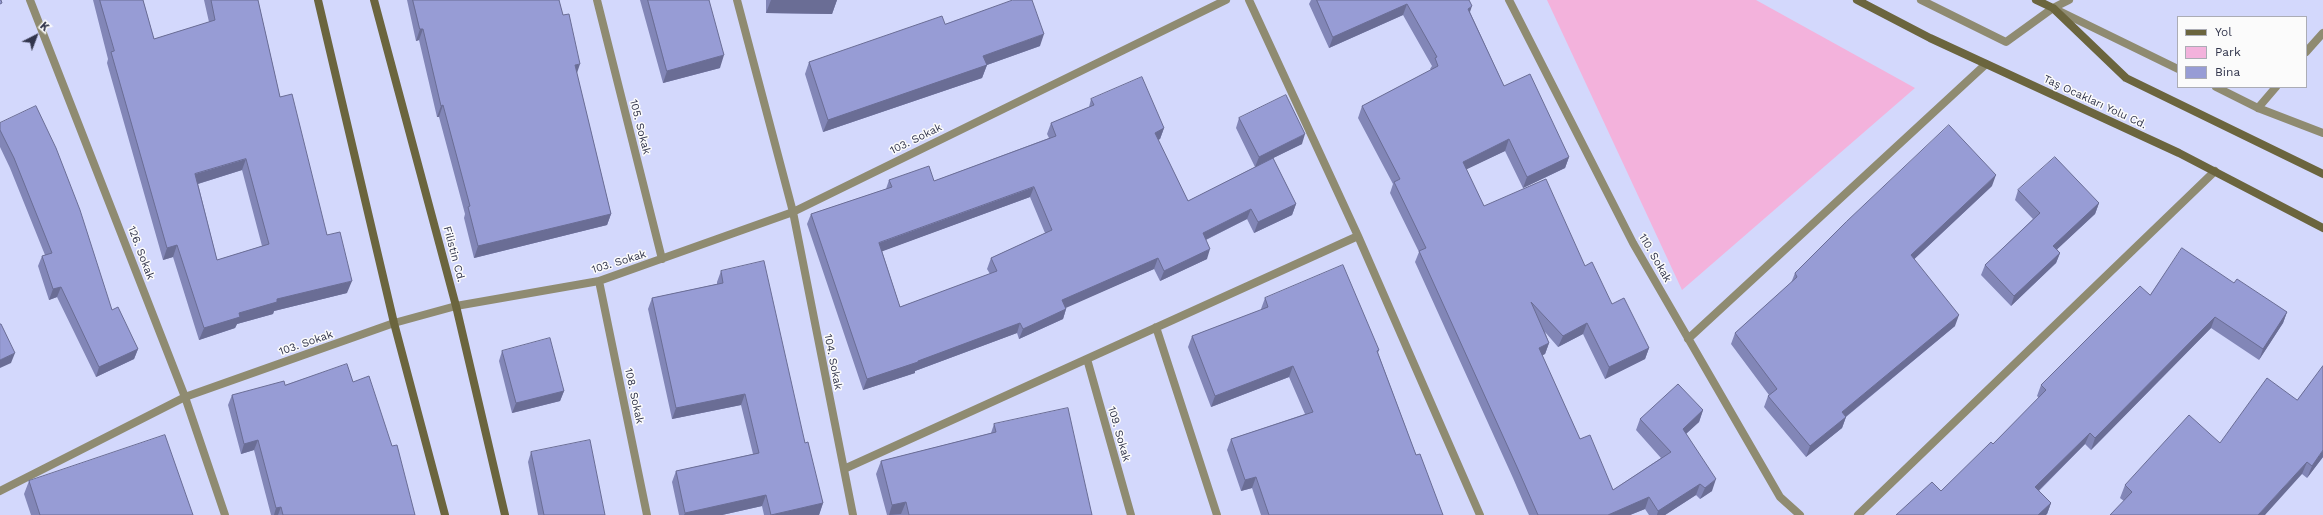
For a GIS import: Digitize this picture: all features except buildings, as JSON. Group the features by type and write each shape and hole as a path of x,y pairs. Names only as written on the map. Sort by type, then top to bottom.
{"main road":[{"path":"318,0 394,323 445,515"},
{"name":"Filistin Cd.","path":"374,0 456,306 505,515"},
{"name":"Taş Ocakları Yolu Cd.","path":"1857,0 1930,38 2215,171 2323,228"},
{"path":"2036,0 2053,8 2126,78 2323,174"}],"street":[{"name":"126. Sokak","path":"30,0 185,397 225,515"},
{"name":"105. Sokak","path":"596,0 662,260"},
{"name":"104. Sokak","path":"737,0 793,212 853,515"},
{"name":"103. Sokak","path":"0,491 185,397 394,323 456,306 599,281 662,260 793,212 1226,0"},
{"path":"1249,0 1358,236 1480,515"},
{"name":"110. Sokak","path":"1509,0 1633,243 1780,497 1800,515"},
{"path":"1921,0 2006,42 2053,8 2069,0"},
{"path":"2053,8 2177,69"},
{"path":"2307,51 2323,33"},
{"path":"1688,339 1986,64"},
{"path":"2218,88 2258,108 2323,133"},
{"path":"2258,108 2275,88"},
{"path":"1858,515 2215,171"},
{"path":"844,469 1358,236"},
{"name":"108. Sokak","path":"599,281 647,515"},
{"path":"1156,327 1217,515"},
{"name":"109. Sokak","path":"1087,358 1131,515"}],"green space":[{"path":"1547,0 1756,0 1915,88 1682,290"}]}
